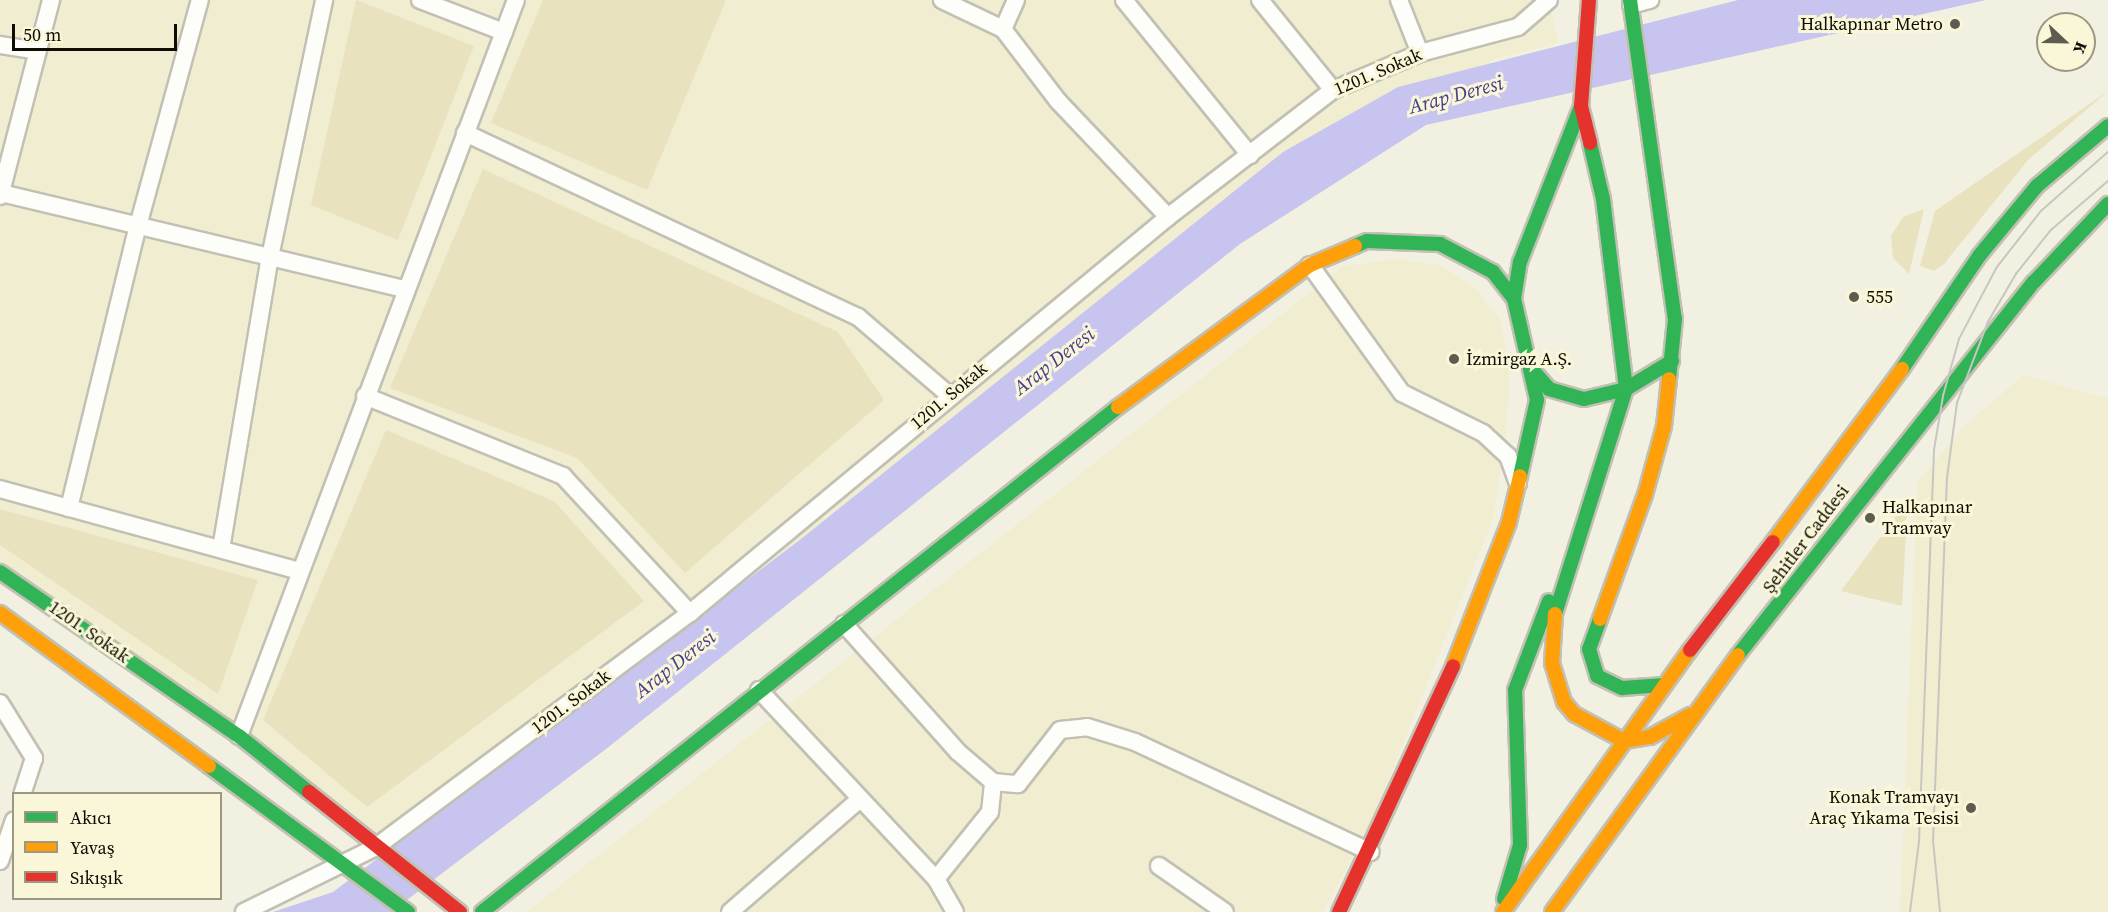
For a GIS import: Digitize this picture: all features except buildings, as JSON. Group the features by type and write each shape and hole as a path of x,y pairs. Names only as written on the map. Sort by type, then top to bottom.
{"main road":[{"path":"1339,912 1371,852 1474,622 1518,483 1537,400 1514,300 1520,262 1581,106 1591,15 1589,0"},
{"path":"1630,2 1674,284 1672,361 1664,426 1645,495 1589,649 1597,676 1608,683 1622,688 1664,685"},
{"path":"1581,106 1603,199 1626,389 1567,564 1552,626 1555,682 1575,714 1624,741 1642,741 1690,715"},
{"name":"Şehitler Caddesi","path":"1624,741 1892,385 1979,256 2037,186 2105,128"},
{"name":"Şehitler Caddesi","path":"1552,912 1690,715 2034,282 2108,204"},
{"path":"482,912 1180,358 1310,265 1367,241 1432,243 1493,272 1514,300"},
{"path":"1529,366 1549,389 1563,395 1584,399 1626,389 1672,361"},
{"path":"1498,912 1515,874 1520,845 1515,690 1534,631 1567,564"},
{"name":"1201. Sokak","path":"0,572 239,736 457,909"},
{"name":"1201. Sokak","path":"0,613 408,912"},
{"path":"1503,912 1624,741"}],"street":[{"path":"51,0 0,195 405,289"},
{"path":"69,508 138,226 200,0"},
{"path":"221,549 270,257 324,0"},
{"path":"420,0 504,32"},
{"path":"239,736 405,289 516,0"},
{"path":"942,0 1004,29 1058,101 1168,217"},
{"path":"1004,29 1016,0"},
{"path":"1124,0 1250,155"},
{"path":"1260,0 1333,90"},
{"path":"1399,0 1420,53"},
{"name":"1201. Sokak","path":"244,912 344,865 376,846 690,613 949,396 1168,217 1333,90 1420,53 1518,27 1549,0"},
{"path":"1630,2 1650,0"},
{"path":"0,45 38,51"},
{"path":"465,133 858,317 949,396"},
{"path":"1310,265 1402,393 1483,433 1508,456 1518,483"},
{"path":"365,396 563,476 690,613"},
{"path":"0,489 300,571"},
{"path":"844,624 958,752 993,782 1018,784 1060,730 1087,727 1136,742 1371,852"},
{"path":"759,690 936,879 955,912"},
{"path":"0,703 34,758 23,792"},
{"path":"936,879 990,812 993,782"},
{"path":"743,910 860,799"},
{"path":"0,861 12,826"},
{"path":"1160,866 1225,912"}],"shaded area":[{"path":"0,0 1549,0 1558,43 1498,58 1283,152 801,539 392,847 0,568"},
{"path":"356,0 474,46 398,240 311,205"},
{"path":"543,0 726,0 647,190 491,123"},
{"path":"2108,91 2028,160 1944,264 1934,271 1920,266 1935,211"},
{"path":"483,169 838,332 884,400 685,573 577,458 390,388"},
{"path":"1924,209 1909,274 1893,258 1891,236 1903,217"},
{"path":"1393,259 1439,265 1476,288 1502,323 1510,379 1505,440 1493,519 1374,816 1323,912 527,912 1342,267"},
{"path":"2024,375 2108,399 2108,912 1900,912 1917,483 1965,425"},
{"path":"386,430 554,501 644,601 367,807 263,720"},
{"path":"0,509 258,580 218,694 0,545"},
{"path":"1899,512 1907,514 1902,606 1841,591"}],"water":[{"name":"Arap Deresi","path":"1738,0 1986,0 1426,125 1240,244 606,749 391,912 273,912 333,892 801,539 1283,152 1398,87"}],"tram line":[{"path":"1910,912 1919,842 1934,450 1943,396 1959,339 1997,267 2041,211 2108,152"},
{"path":"1940,912 1933,841 1947,478 1957,403 1988,322 2016,274 2051,230 2108,181"}],"traffic: fast":[{"path":"1630,0 1675,319 1669,379"},
{"path":"1520,476 1537,400 1514,299 1520,262 1581,106"},
{"path":"1902,369 1979,256 2037,186 2108,126"},
{"path":"1555,614 1626,389 1603,199 1590,143"},
{"path":"1738,655 2034,282 2108,204"},
{"path":"1355,246 1367,241 1440,244 1493,272 1514,299"},
{"path":"1531,368 1549,389 1584,399 1626,389 1672,361"},
{"path":"482,912 1118,407"},
{"path":"0,572 239,736 309,792"},
{"path":"1504,899 1520,845 1515,690 1549,601"},
{"path":"1600,619 1589,649 1597,676 1622,688 1664,685"},
{"path":"209,766 408,912"}],"traffic: slow":[{"path":"1118,407 1310,265 1355,246"},
{"path":"1773,542 1902,369"},
{"path":"1600,619 1645,495 1664,426 1669,379"},
{"path":"1453,666 1509,522 1520,476"},
{"path":"0,613 209,766"},
{"path":"1555,614 1552,663 1564,702 1574,714 1624,741 1650,737 1690,715"},
{"path":"1503,912 1690,650"},
{"path":"1552,912 1738,655"}],"traffic: jam":[{"path":"1589,0 1581,106 1590,143"},
{"path":"1690,650 1773,542"},
{"path":"1339,912 1453,666"},
{"path":"309,792 460,912"}],"place":[{"name":"Halkapınar Metro","path":"1955,24"},
{"name":"555","path":"1854,297"},
{"name":"İzmirgaz A.Ş.","path":"1454,359"},
{"name":"Halkapınar Tramvay","path":"1870,518"},
{"name":"Konak Tramvayı Araç Yıkama Tesisi","path":"1971,808"}]}
